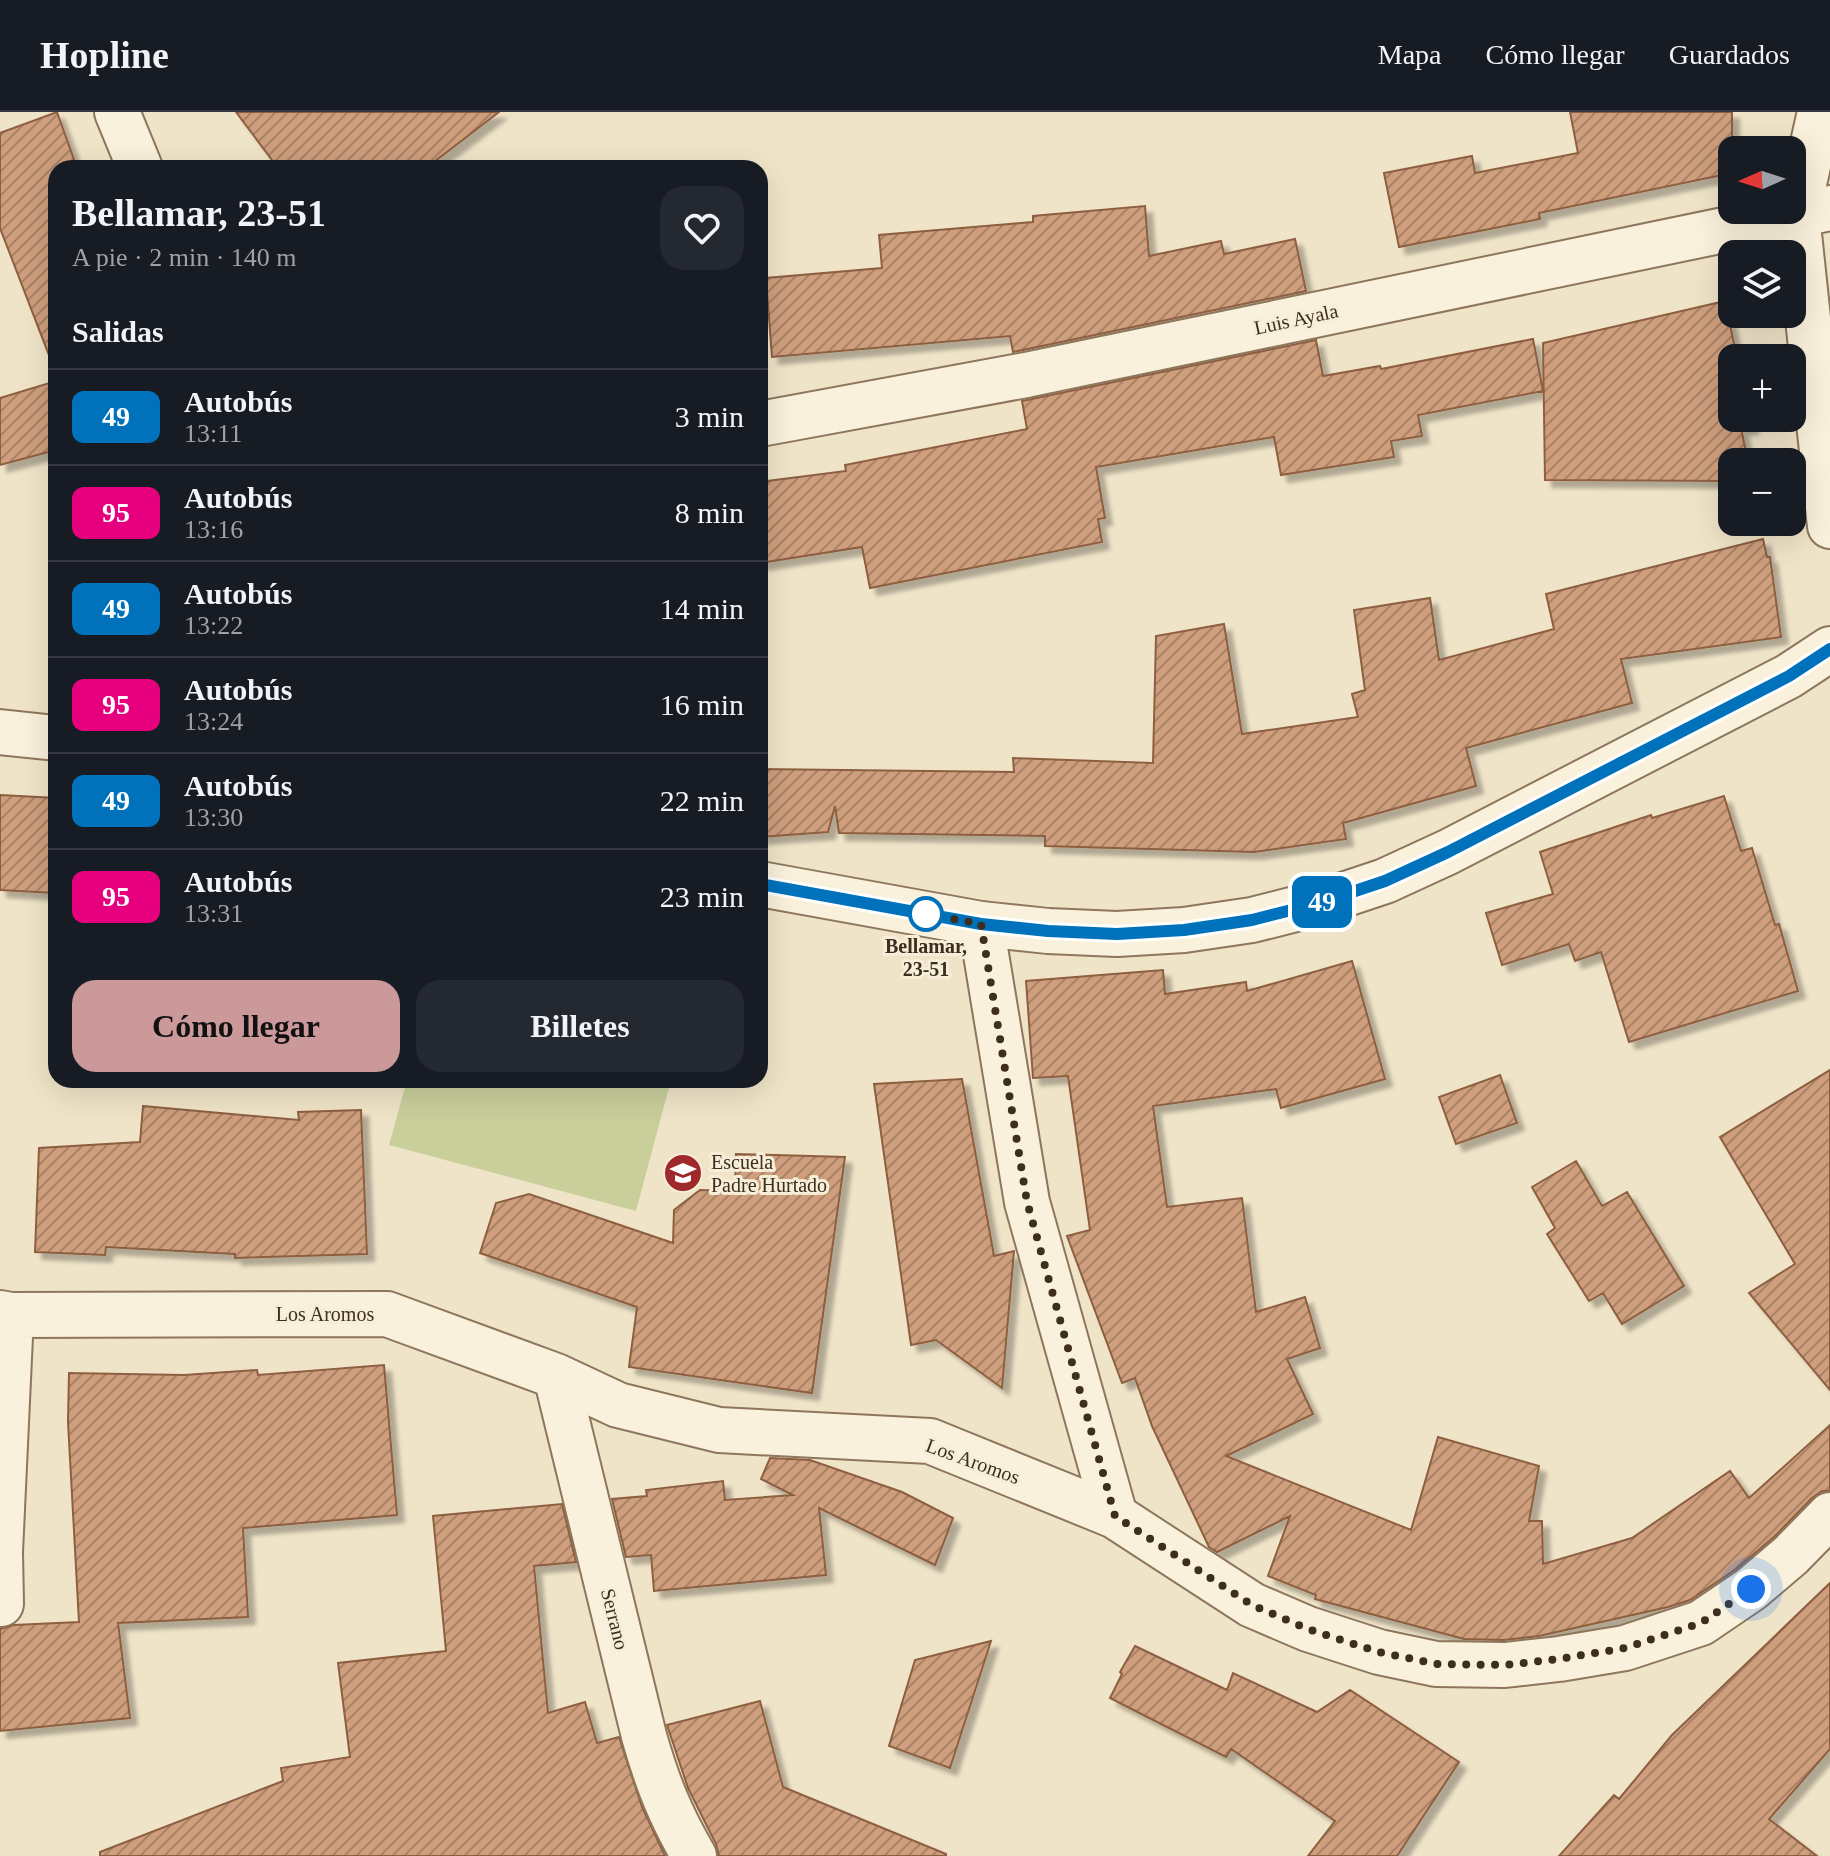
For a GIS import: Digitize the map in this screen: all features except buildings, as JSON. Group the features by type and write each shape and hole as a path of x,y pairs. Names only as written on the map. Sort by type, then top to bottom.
{"street":[{"path":"117,112 137,160"},
{"path":"1820,112 1814,212 1830,526"},
{"name":"Luis Ayala","path":"768,423 1026,375 1814,212"},
{"path":"768,885 981,924 1062,932 1117,934 1184,930 1252,920 1319,903 1385,881 1448,852 1789,676 1830,649"},
{"path":"0,732 48,737"},
{"path":"981,924 1027,1202 1115,1516"},
{"path":"1,1604 5,1314"},
{"name":"Los Aromos","path":"5,1314 387,1314 556,1376 618,1405 719,1430 930,1441 1115,1516 1252,1605 1308,1629 1379,1652 1436,1664 1505,1665 1559,1659 1625,1648 1701,1623 1751,1589 1791,1555 1830,1515"},
{"name":"Serrano","path":"556,1376 652,1764 672,1817 694,1856"}],"green space":[{"path":"405,1088 669,1088 636,1211 389,1145"}],"bus line":[{"name":"49","path":"768,886 981,924 1048,931 1117,934 1184,930 1252,920 1319,903 1385,881 1448,852 1789,676 1830,649"}],"place":[{"name":"Bellamar, 23-51","path":"926,914"},
{"name":"Escuela Padre Hurtado","path":"683,1173"}],"route":[{"path":"926,914 981,924 1027,1202 1115,1516 1252,1605 1332,1637 1379,1652 1436,1664 1505,1665 1625,1648 1701,1623 1751,1589"}]}
